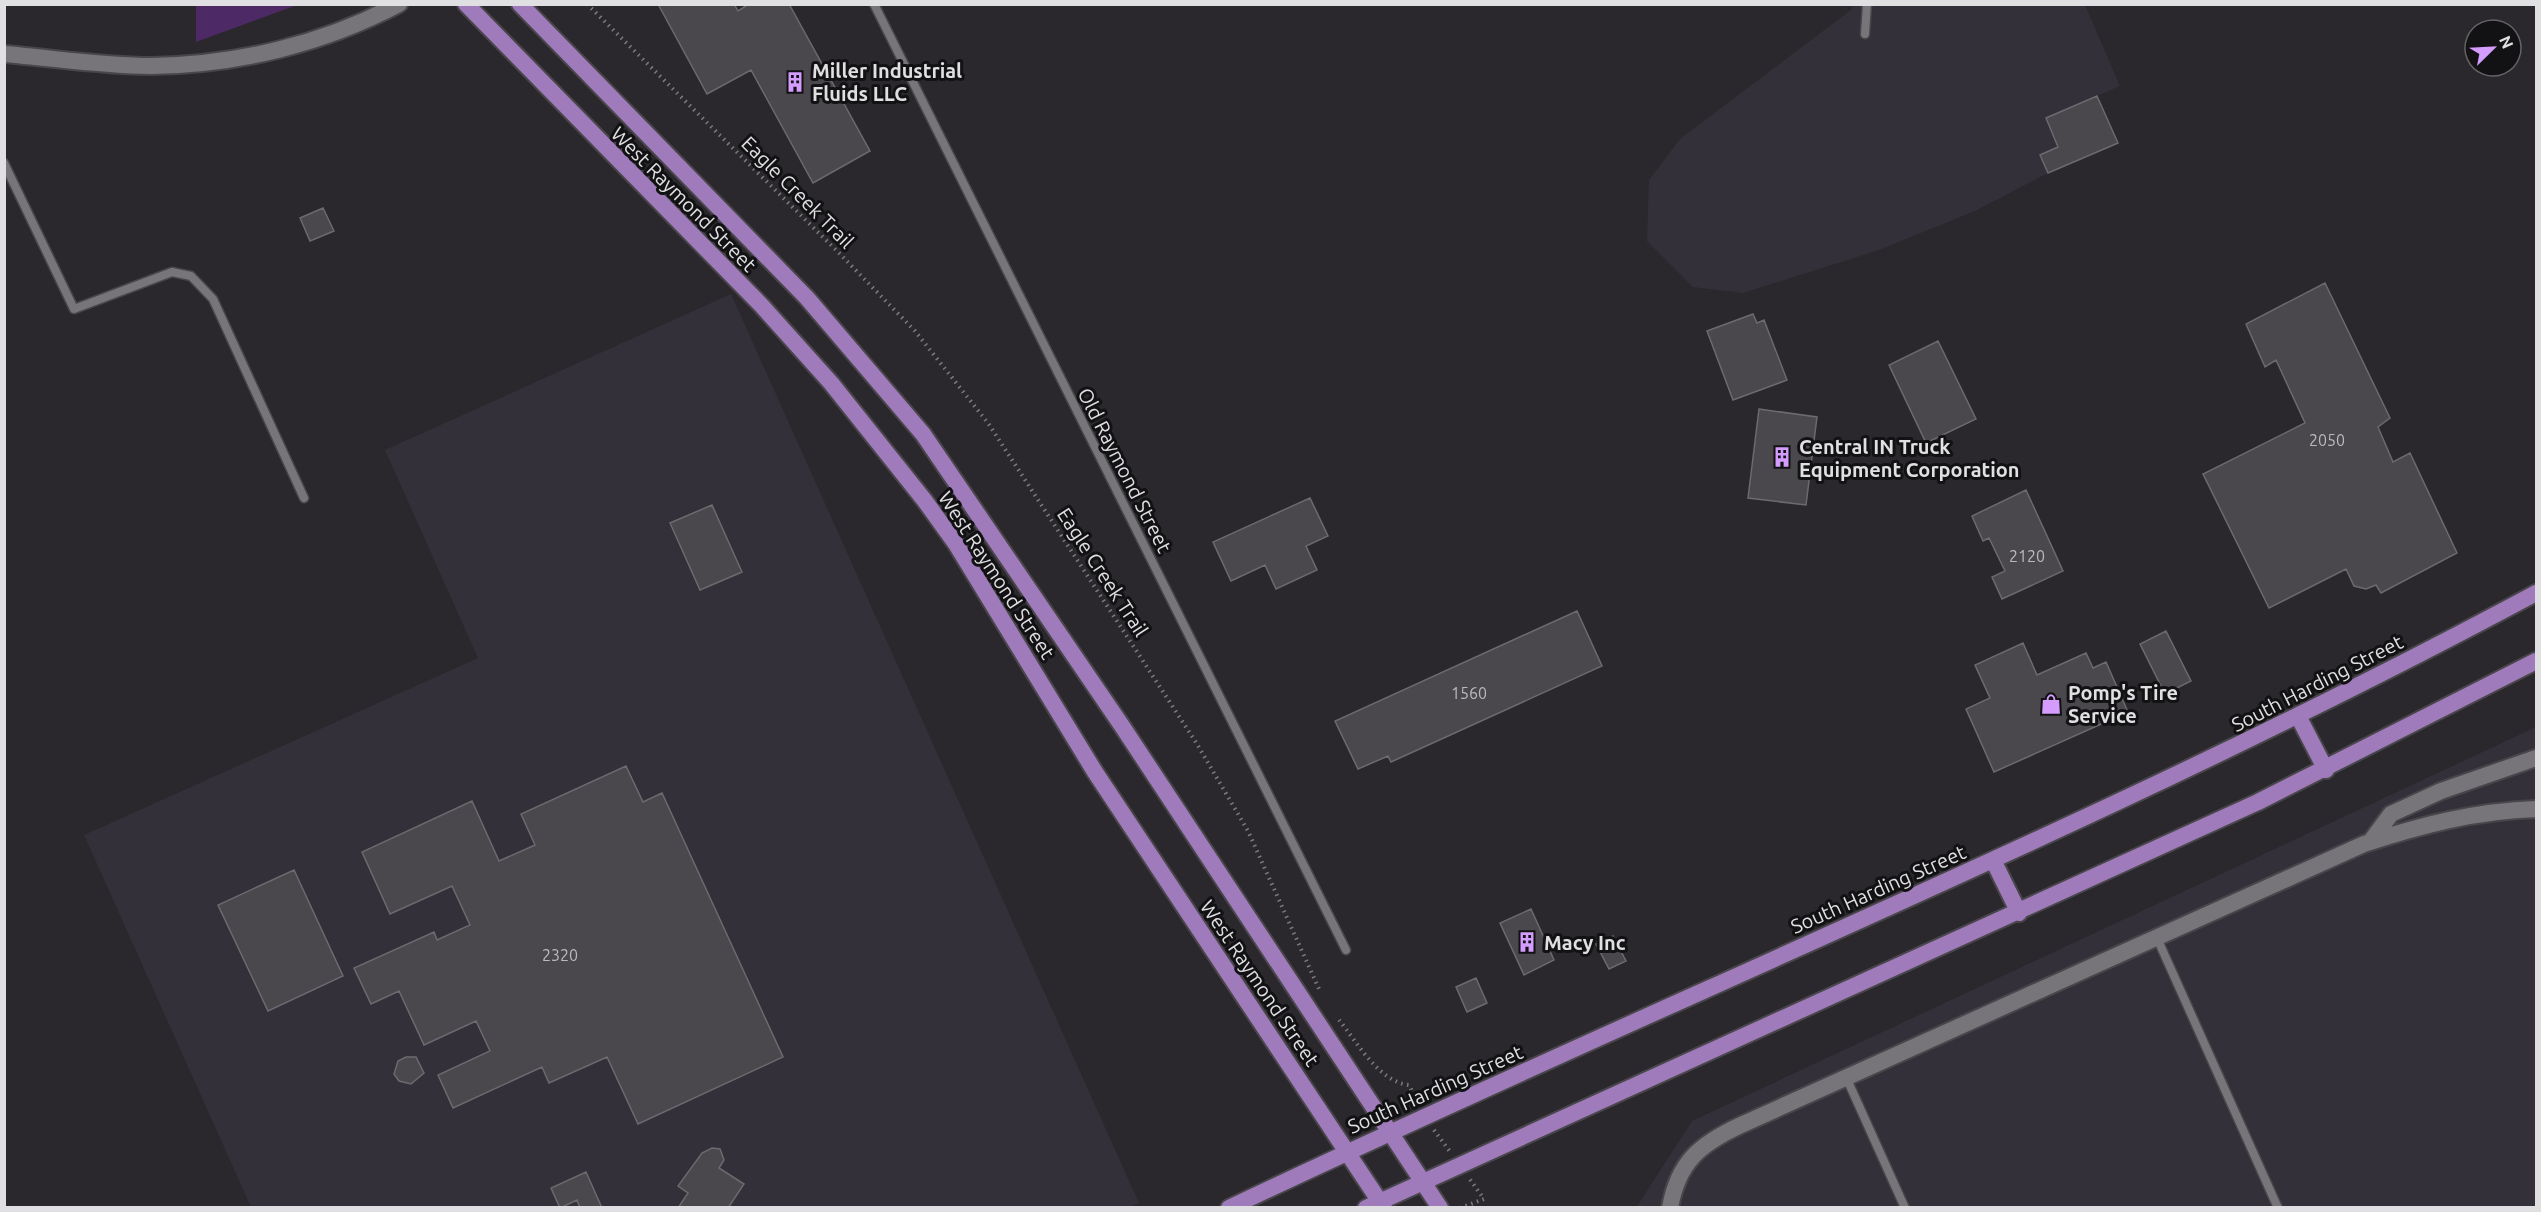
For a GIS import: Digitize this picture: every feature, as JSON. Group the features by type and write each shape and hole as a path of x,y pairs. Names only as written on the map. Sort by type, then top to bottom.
{"main road":[{"name":"West Raymond Street","path":"466,4 776,321 831,383 925,501 957,544 1095,772 1347,1151 1377,1205"},
{"name":"West Raymond Street","path":"520,4 807,298 922,434 1103,698 1440,1208"},
{"name":"South Harding Street","path":"1229,1208 1347,1151 1993,860 2298,717 2536,593"},
{"path":"1377,1205 1422,1182 2019,913 2326,770 2536,661"},
{"path":"2298,717 2326,770"},
{"path":"1993,860 2019,913"}],"street":[{"path":"4,54 134,65 204,63 257,55 309,41 360,23 399,4"},
{"path":"2372,841 2391,814 2441,791 2536,758"},
{"path":"1670,1208 1683,1167 1699,1148 1722,1134 2157,938 2286,877 2372,841 2420,826 2466,816 2536,809"}],"lane":[{"name":"Old Raymond Street","path":"874,4 1346,950"},
{"path":"1865,34 1867,4"},
{"path":"4,163 74,309 172,272 191,276 206,292 213,300 304,498"},
{"path":"2157,938 2278,1208"},
{"path":"1846,1077 1905,1208"}],"path":[{"name":"Eagle Creek Trail","path":"587,4 915,331 988,423 1197,744 1243,821 1322,996"},
{"path":"1334,1014 1383,1073 1395,1082 1409,1085 1424,1117 1484,1199 1460,1208"}],"shaded area":[{"path":"196,4 297,5 196,42"},
{"path":"1853,5 2085,5 2120,86 2046,118 2058,147 2040,155 2048,173 1975,211 1879,250 1743,293 1693,287 1647,241 1649,180 1680,139 1851,10"},
{"path":"731,294 1139,1203 1128,1208 251,1207 84,835 478,658 385,450"},
{"path":"2536,727 2536,1207 1636,1208 1692,1121"}],"building":[{"name":"Miller Industrial Fluids LLC","path":"658,4 734,4 738,11 749,4 789,4 870,151 813,183 751,70 707,94"},
{"path":"2097,96 2118,143 2048,173 2040,155 2058,147 2046,118"},
{"path":"323,208 334,231 310,241 300,218"},
{"path":"2325,283 2390,418 2378,427 2393,462 2410,453 2457,553 2381,593 2376,585 2366,589 2354,586 2346,569 2269,608 2203,474 2305,423 2276,360 2265,367 2246,324"},
{"path":"1753,314 1757,323 1764,320 1787,380 1733,400 1707,331"},
{"path":"1938,341 1976,419 1926,443 1889,365"},
{"name":"Central IN Truck Equipment Corporation","path":"1759,409 1817,417 1806,505 1748,498"},
{"path":"2026,490 2063,571 2002,599 1992,577 2005,571 1989,538 1983,541 1972,516"},
{"path":"1310,498 1328,536 1306,546 1317,570 1276,589 1265,565 1231,581 1213,542"},
{"path":"712,505 742,572 700,590 670,523"},
{"path":"1577,611 1602,666 1391,762 1388,756 1358,769 1335,721"},
{"path":"2166,631 2191,681 2165,694 2140,644"},
{"name":"Pomp's Tire Service","path":"2023,643 2037,675 2086,653 2093,668 2106,662 2128,712 1994,772 1966,709 1990,698 1975,665"},
{"path":"626,766 643,802 662,793 783,1057 638,1124 607,1057 549,1083 542,1067 453,1108 438,1075 490,1051 476,1021 424,1045 399,991 371,1004 354,968 434,932 437,940 470,925 452,886 390,914 362,852 472,801 499,861 535,845 521,814"},
{"path":"294,870 343,976 268,1011 218,905"},
{"name":"Macy Inc","path":"1531,909 1554,960 1524,975 1500,923"},
{"path":"1613,936 1626,961 1609,969 1596,944"},
{"path":"1476,978 1487,1003 1467,1012 1456,987"},
{"path":"406,1057 416,1057 424,1073 411,1084 399,1081 394,1074 398,1061"},
{"path":"712,1148 720,1149 724,1160 719,1168 744,1184 728,1208 678,1208 688,1193 678,1186 702,1153"},
{"path":"586,1172 602,1208 580,1208 577,1200 560,1208 551,1188"}],"place":[{"name":"Miller Industrial Fluids LLC","path":"795,82"},
{"name":"Central IN Truck Equipment Corporation","path":"1782,457"},
{"name":"Pomp's Tire Service","path":"2051,704"},
{"name":"Macy Inc","path":"1527,942"}]}
